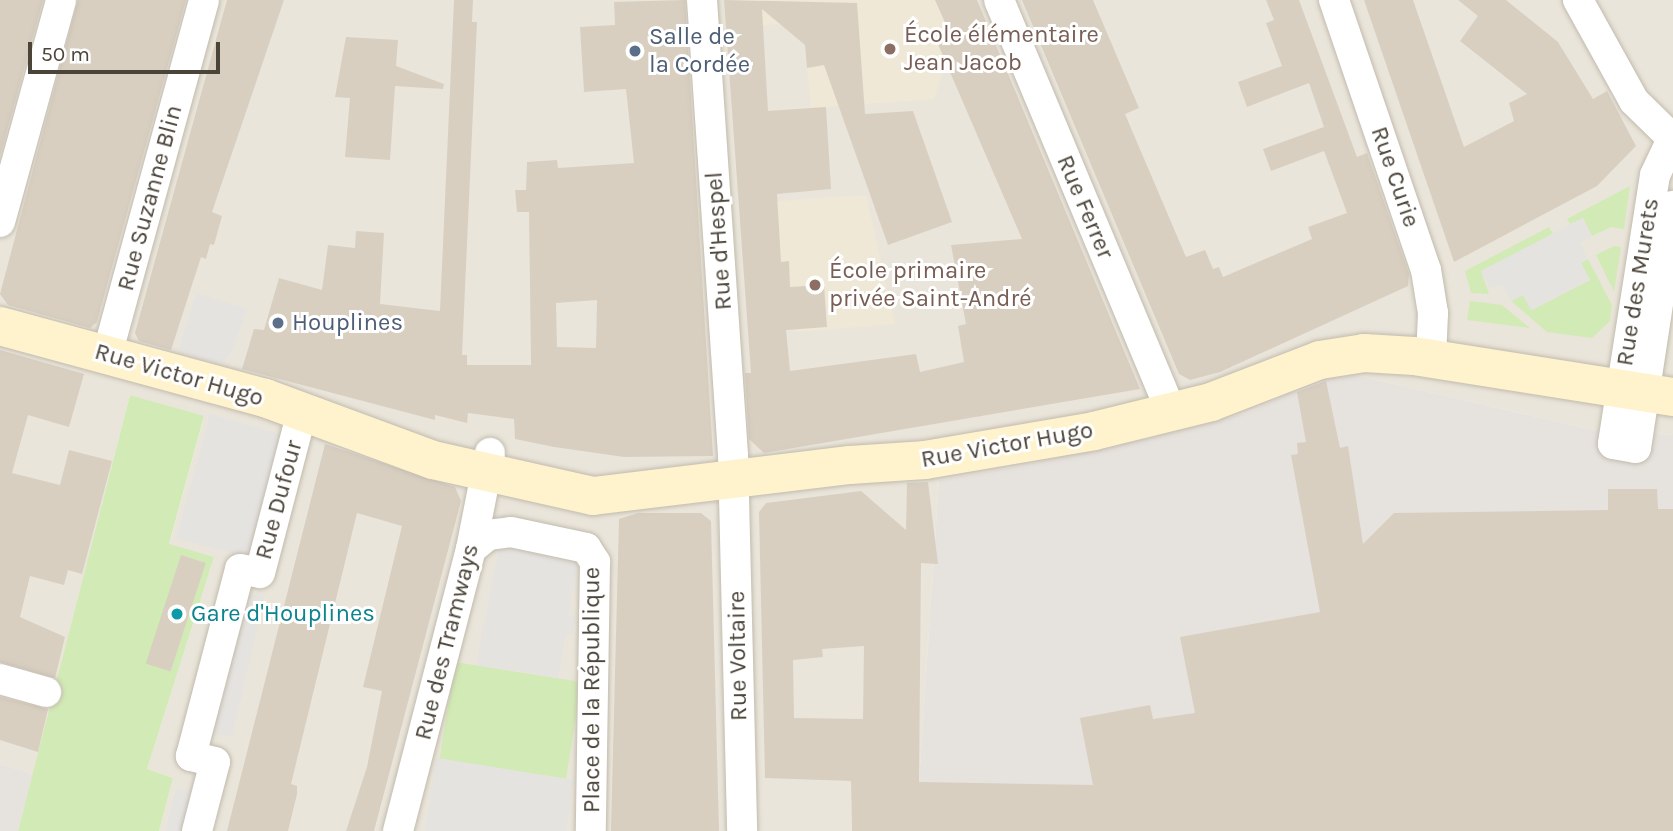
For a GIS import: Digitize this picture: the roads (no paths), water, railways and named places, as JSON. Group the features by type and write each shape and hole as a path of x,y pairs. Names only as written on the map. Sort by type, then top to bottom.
{"main road":[{"name":"Rue Victor Hugo","path":"0,326 302,411 357,431 428,437 488,463 534,463 716,482 938,458 1172,413 1307,364 1364,353 1432,348 1648,381"}],"street":[{"path":"0,222 61,0"},
{"name":"Rue Suzanne Blin","path":"107,355 204,0"},
{"name":"Rue d'Hespel","path":"702,0 716,482"},
{"name":"Rue Ferrer","path":"999,0 1172,413"},
{"name":"Rue Curie","path":"1334,0 1423,261 1432,348"},
{"path":"1578,0 1634,101 1671,144"},
{"name":"Rue des Murets","path":"1648,381 1654,181 1671,144"},
{"name":"Rue des Murets","path":"1648,381 1673,206"},
{"name":"Rue Dufour","path":"197,831 215,762 191,756 194,742 240,569 260,573 302,411"},
{"name":"Rue des Tramways","path":"398,831 471,549 488,463"},
{"name":"Rue Voltaire","path":"716,482 742,831"},
{"name":"Place de la République","path":"471,549 488,535 511,533 586,548 595,562 590,831"},
{"path":"0,679 46,692"}],"place":[{"name":"École élémentaire Jean Jacob","path":"890,49"},
{"name":"Salle de la Cordée","path":"635,51"},
{"name":"École primaire privée Saint-André","path":"815,285"},
{"name":"Houplines","path":"278,323"},
{"name":"Gare d'Houplines","path":"177,614"}]}
